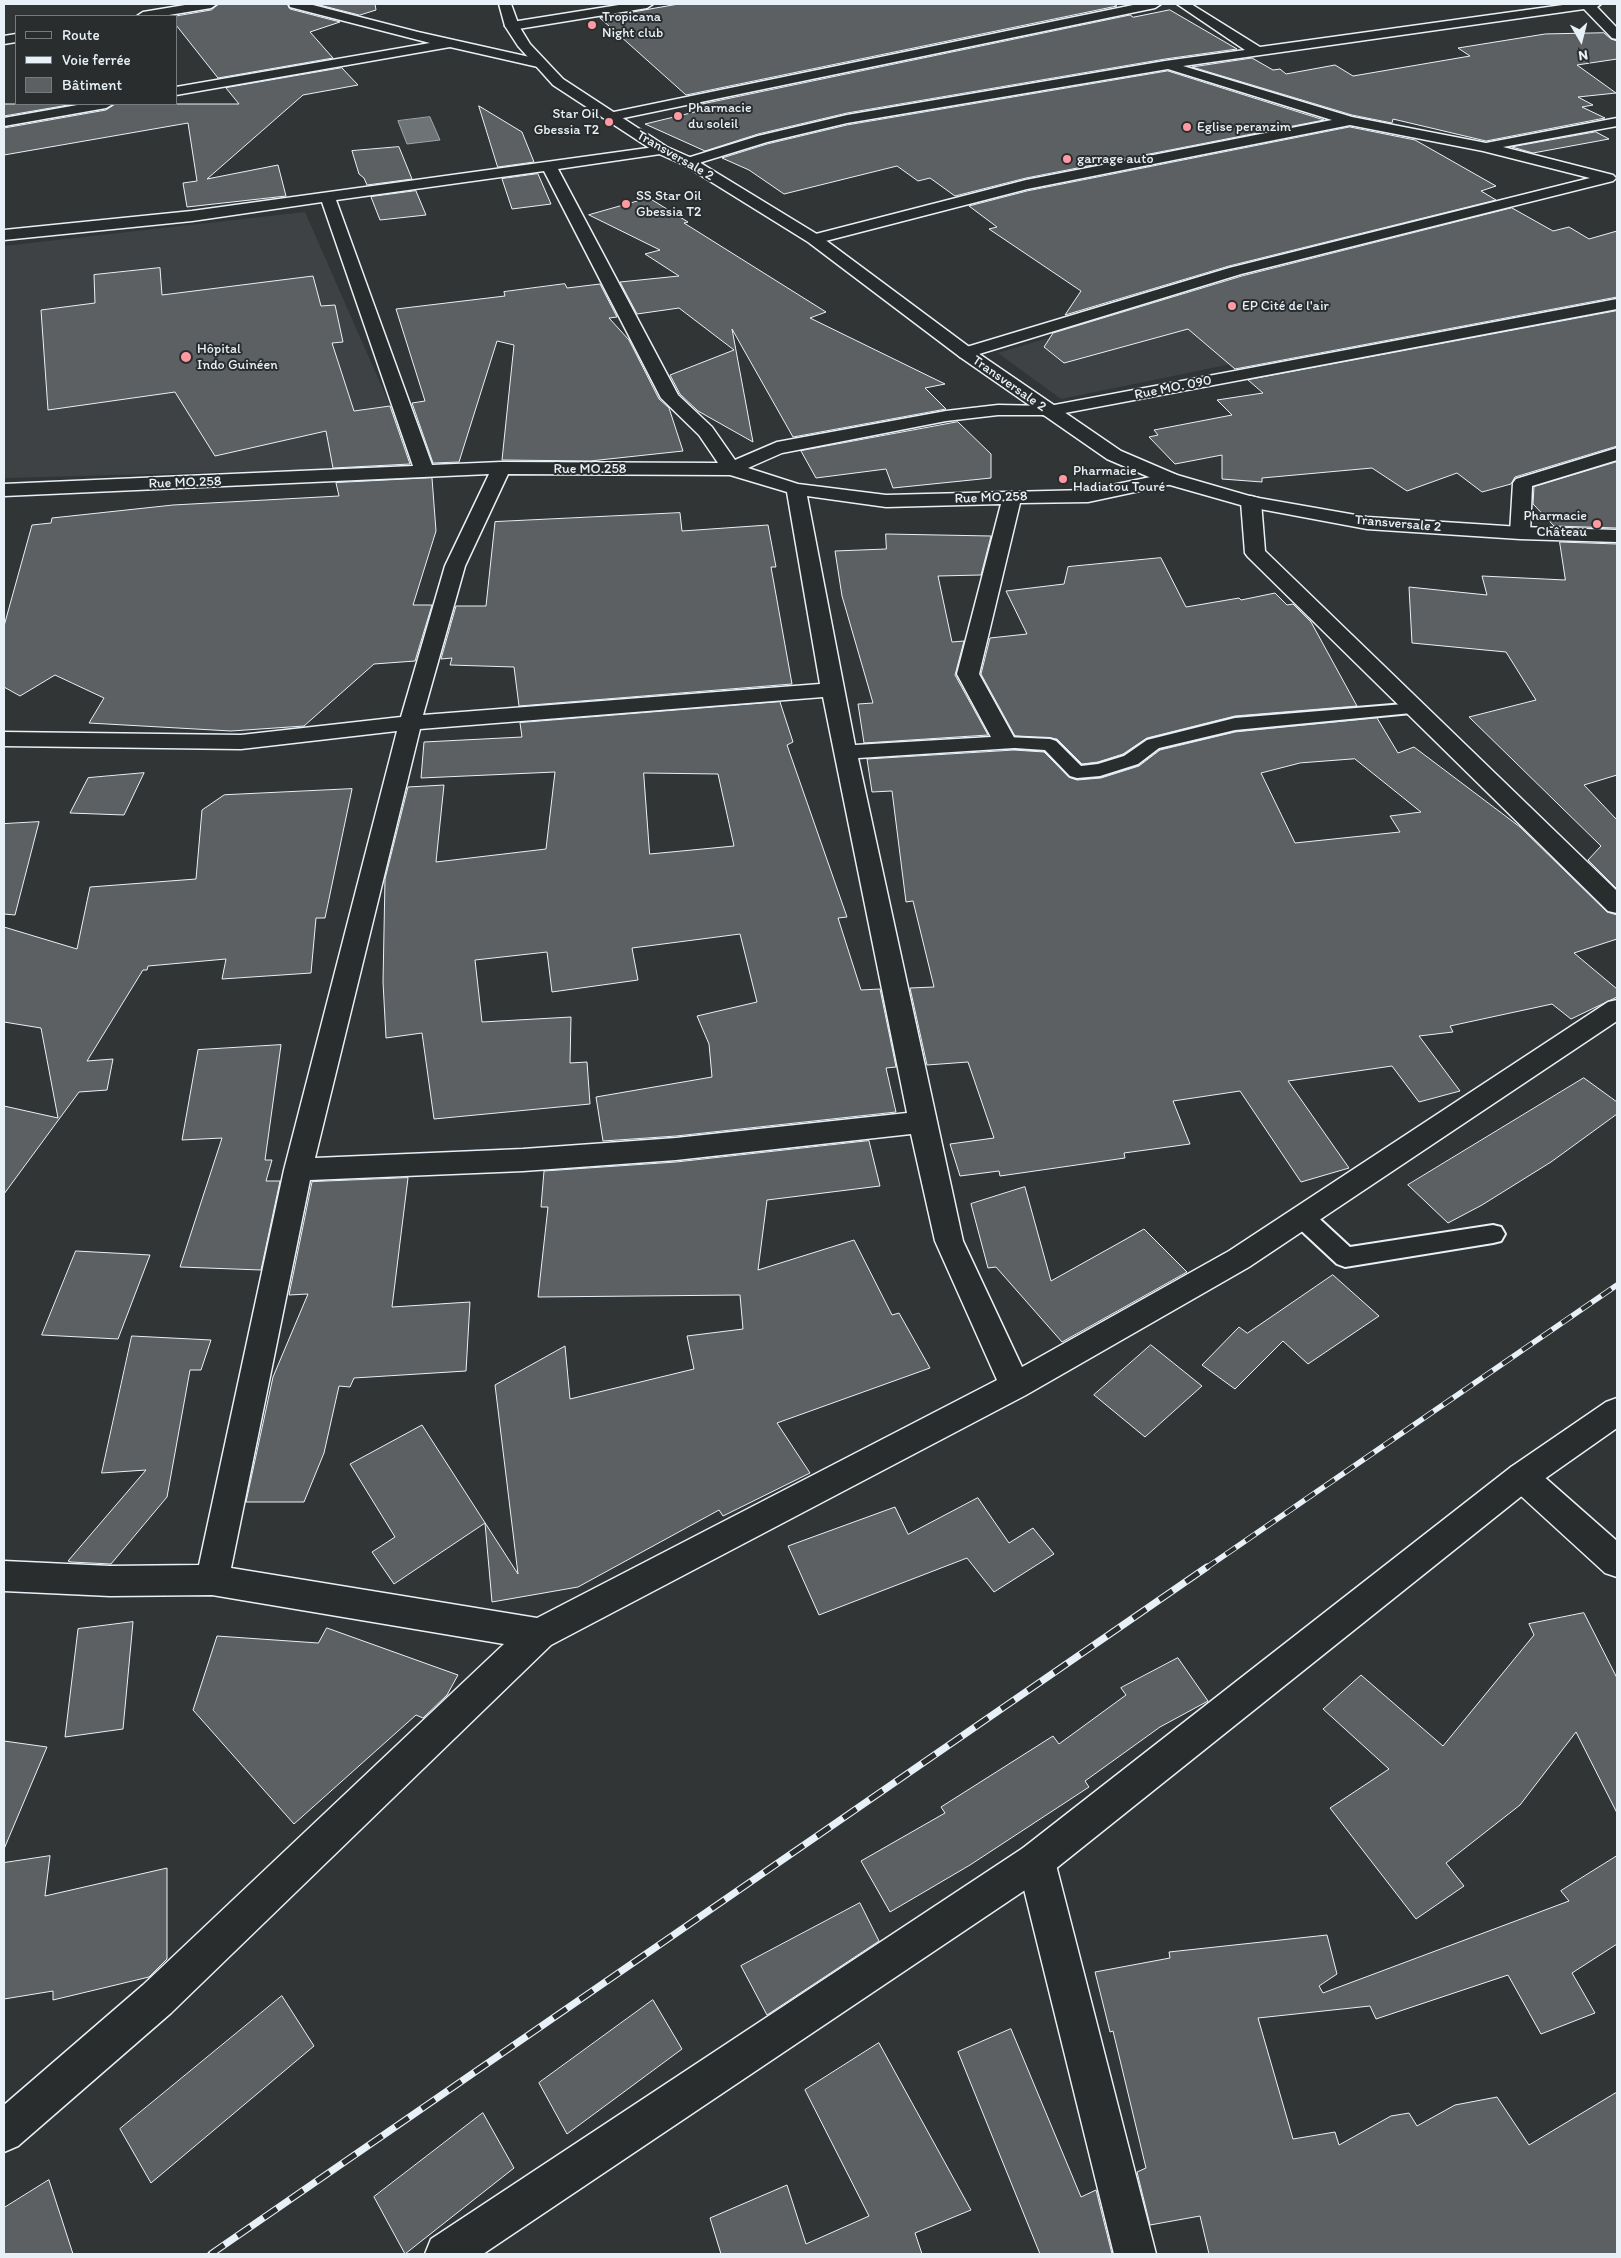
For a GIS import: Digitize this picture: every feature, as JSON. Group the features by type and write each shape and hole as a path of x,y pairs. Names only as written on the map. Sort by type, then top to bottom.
{"street":[{"path":"149,15 211,4"},
{"path":"295,4 448,44 538,63"},
{"name":"Transversale 2","path":"505,4 512,26 538,63 558,82 662,150 689,162 814,239 966,354 1114,455 1170,479 1251,502 1367,523 1520,533 1617,536"},
{"path":"512,26 647,4"},
{"path":"609,117 1155,4"},
{"path":"1184,4 1258,52"},
{"path":"689,162 763,140 847,119 1166,65 1591,4 1617,34"},
{"path":"1066,11 1079,19"},
{"path":"178,91 448,44"},
{"path":"1166,65 1350,121 1483,147 1613,180"},
{"path":"4,122 100,105"},
{"path":"814,239 1026,185 1350,121"},
{"path":"1483,147 1617,122"},
{"path":"4,235 192,216 662,150"},
{"path":"549,166 670,398 706,431 731,469"},
{"path":"966,354 1235,272 1613,180"},
{"path":"328,198 425,473"},
{"name":"Rue MO. 090","path":"731,469 777,448 946,416 998,410 1049,412 1617,304"},
{"path":"1520,533 1523,483 1617,454"},
{"path":"212,1580 298,1170 410,723 455,566 501,468"},
{"name":"Rue MO.258","path":"4,490 425,473 501,468 731,469 796,488 886,501 1088,496 1170,479"},
{"path":"796,488 832,690 922,1122 949,1241 1015,1386"},
{"path":"846,752 1006,743 968,674 1012,498"},
{"path":"1251,502 1255,553 1617,906"},
{"path":"4,739 241,742 410,723 832,690"},
{"path":"4,2132 157,1999 539,1634 1015,1386 1239,1259 1617,1009"},
{"path":"298,1170 523,1160 647,1151 922,1122"},
{"path":"446,2254 1036,1861 1522,1477 1617,1411"},
{"path":"1522,1477 1617,1562"},
{"path":"4,1576 110,1582 212,1580 539,1634"},
{"path":"1036,1861 1136,2254"}],"lane":[{"path":"1006,743 1050,745 1077,772 1100,770 1131,760 1153,744 1235,724 1416,708"},
{"path":"1302,1217 1345,1258 1493,1234"}],"shaded area":[{"path":"430,117 440,140 407,144 398,121"},
{"name":"Hôpital Indo Guinéen","path":"305,212 417,467 4,478 4,246"},
{"name":"EP Cité de l'air","path":"1264,274 1353,339 1061,399 998,353"}],"building":[{"path":"219,4 287,4 290,9 340,22 310,32 333,58 218,78 178,28 178,16 211,10"},
{"path":"316,4 375,4 376,10 360,15"},
{"path":"679,4 1113,4 1117,6 686,95 600,18"},
{"path":"1170,10 1237,49 1165,59 847,113 758,134 705,151 645,124 703,110 697,105 1130,15 1133,17"},
{"path":"1604,33 1617,41 1617,59 1577,65 1616,93 1578,97 1593,105 1582,107 1605,118 1486,141 1393,119 1392,123 1352,115 1192,67 1252,58 1273,70 1280,69 1286,74 1335,65 1353,76 1470,56 1458,48 1545,34"},
{"path":"342,68 358,85 303,95 207,179 278,165 286,196 187,207 183,183 197,181 188,123 4,155 4,128 106,110 114,105 239,104 226,88"},
{"path":"1168,71 1324,120 1026,178 955,196 930,178 918,181 897,166 784,194 749,170 722,158 767,144 847,125"},
{"path":"4,104 68,105 4,116"},
{"path":"479,106 522,132 534,162 498,167"},
{"path":"1350,127 1415,140 1496,186 1481,191 1496,200 1229,266 1065,315 1081,291 989,229 997,227 969,206 1027,191"},
{"path":"1596,132 1609,139 1533,153 1512,147"},
{"path":"399,147 412,179 367,185 364,178 359,174 352,151"},
{"path":"538,174 551,204 512,209 502,179"},
{"path":"416,191 426,215 380,220 371,197"},
{"path":"649,198 688,222 684,223 826,312 810,318 945,384 925,388 946,409 793,437 732,329 753,442 698,411 680,394 670,375 734,350 679,308 637,314 620,282 679,276 645,254 660,250 589,215"},
{"path":"1512,208 1553,231 1569,227 1589,239 1617,231 1617,297 1235,369 1188,329 1064,363 1044,347 1053,333 1242,276"},
{"path":"160,268 162,295 313,276 321,306 335,305 343,342 332,343 354,411 390,406 410,464 333,468 326,431 215,456 175,392 48,410 41,310 95,303 94,275"},
{"path":"565,284 567,288 600,284 617,317 609,318 629,340 659,399 669,408 683,451 590,461 502,460 514,345 497,341 459,462 433,463 412,403 425,401 396,309 505,296 504,292"},
{"path":"1617,311 1617,446 1515,477 1511,484 1482,492 1457,473 1407,491 1372,468 1262,478 1262,482 1222,479 1222,455 1175,464 1149,437 1158,435 1154,430 1232,415 1217,400 1263,393 1248,380"},
{"path":"958,422 991,454 991,478 893,488 886,469 816,478 801,451"},
{"path":"1617,462 1617,528 1554,526 1533,504 1534,487"},
{"path":"432,478 436,531 413,605 432,605 415,661 374,664 304,726 231,731 89,723 104,698 55,675 20,696 4,687 4,626 32,525 51,523 52,518 173,505 339,496 336,483"},
{"path":"680,513 682,531 768,525 776,567 771,567 792,684 519,706 514,667 450,665 452,658 441,659 456,606 486,606 495,522"},
{"path":"886,534 991,536 981,575 938,576 952,642 964,641 955,675 988,735 864,743 858,704 873,703 842,596 835,551 886,549"},
{"path":"1560,542 1617,544 1617,775 1584,785 1617,820 1617,889 1588,860 1601,846 1469,717 1536,700 1506,652 1412,643 1409,587 1487,595 1482,576 1565,580"},
{"path":"1161,558 1186,607 1239,598 1241,600 1275,593 1287,605 1293,604 1311,622 1357,706 1235,716 1147,738 1123,754 1098,762 1082,764 1057,739 1015,736 981,674 990,638 1027,634 1006,591 1064,584 1068,567"},
{"path":"780,702 793,742 787,745 847,917 838,918 861,990 880,989 896,1067 886,1068 896,1112 676,1136 603,1141 596,1097 712,1077 709,1044 697,1016 757,1002 740,934 632,948 638,980 552,992 547,952 475,960 482,1022 571,1017 570,1063 587,1062 590,1104 434,1119 422,1033 386,1038 383,982 385,879 408,787 444,785 436,862 546,849 555,772 421,778 424,742 522,737 520,723","holes":["644,773 718,774 734,846 650,854"]},
{"path":"1377,718 1398,753 1414,747 1520,827 1607,912 1617,915 1617,939 1574,953 1617,989 1617,997 1571,1019 1552,1004 1450,1026 1453,1032 1419,1036 1460,1091 1419,1102 1392,1066 1288,1081 1349,1168 1301,1182 1240,1091 1173,1101 1190,1144 1124,1153 1125,1158 1000,1176 999,1171 960,1176 950,1144 994,1138 968,1062 927,1065 910,988 934,987 913,901 906,902 892,791 872,792 867,759 1014,750 1044,752 1069,777 1077,780 1101,778 1139,766 1160,750 1235,732","holes":["1355,759 1421,812 1390,816 1400,832 1295,843 1261,773 1300,763"]},
{"path":"144,773 124,815 70,813 88,778"},
{"path":"352,789 325,918 316,918 311,973 222,979 226,959 148,966 147,970 143,970 87,1061 113,1059 107,1090 79,1092 4,1194 4,1106 58,1118 41,1028 4,1022 4,927 77,949 90,887 196,879 202,810 224,795"},
{"path":"39,822 15,915 4,914 4,824"},
{"path":"281,1045 265,1160 272,1160 266,1181 280,1181 261,1270 180,1267 222,1138 182,1140 198,1050"},
{"path":"1584,1078 1617,1102 1617,1114 1551,1162 1482,1205 1448,1223 1408,1185"},
{"path":"869,1141 880,1186 767,1200 758,1270 854,1240 892,1315 899,1313 930,1368 777,1423 810,1473 723,1516 719,1510 578,1587 492,1602 485,1523 394,1584 372,1552 395,1537 350,1464 422,1425 518,1574 495,1385 565,1346 570,1399 694,1369 687,1336 743,1329 740,1295 538,1297 548,1207 541,1207 544,1171 676,1162"},
{"path":"408,1178 392,1307 470,1302 466,1371 354,1378 350,1387 339,1386 324,1453 304,1502 246,1502 273,1377 308,1294 289,1295 312,1182"},
{"path":"1025,1187 1051,1281 1144,1229 1187,1272 1062,1342 996,1267 988,1268 971,1204"},
{"path":"76,1251 150,1255 118,1339 42,1335"},
{"path":"1333,1275 1379,1316 1308,1364 1283,1341 1235,1389 1202,1365 1239,1327 1247,1333"},
{"path":"132,1336 211,1340 201,1370 190,1370 167,1497 111,1564 71,1562 68,1561 146,1470 102,1473"},
{"path":"1151,1345 1202,1386 1145,1437 1094,1395"},
{"path":"978,1498 1009,1543 1033,1528 1054,1554 994,1592 967,1558 819,1615 788,1546 895,1507 908,1534"},
{"path":"1584,1613 1617,1678 1617,1813 1576,1732 1520,1805 1446,1863 1464,1886 1416,1919 1330,1808 1389,1769 1323,1709 1361,1675 1443,1746 1534,1635 1529,1624"},
{"path":"133,1622 123,1729 65,1737 78,1629"},
{"path":"327,1628 458,1675 447,1695 423,1718 416,1715 294,1824 193,1710 217,1636 318,1643"},
{"path":"1178,1658 1208,1701 1160,1727 1085,1781 1089,1787 970,1865 890,1912 861,1861 945,1813 941,1807 1053,1736 1059,1744 1126,1695 1121,1688"},
{"path":"4,1741 47,1747 4,1849"},
{"path":"50,1856 45,1896 167,1868 167,1959 149,1977 53,2000 53,1991 4,1999 4,1863"},
{"path":"1617,1856 1617,1944 1572,1973 1595,2013 1541,2034 1508,1975 1376,2019 1370,2006 1258,2018 1293,2139 1335,2132 1339,2145 1391,2116 1409,2113 1417,2126 1455,2105 1497,2097 1529,2145 1617,2092 1617,2254 1209,2254 1200,2216 1150,2225 1137,2172 1146,2168 1113,2031 1110,2032 1095,1972 1170,1958 1169,1952 1327,1935 1337,1974 1319,1986 1323,1993 1569,1901 1561,1891"},
{"path":"860,1903 879,1941 767,2015 741,1966"},
{"path":"282,1996 314,2046 151,2183 120,2129"},
{"path":"653,2000 682,2049 567,2134 539,2083"},
{"path":"1011,2029 1081,2197 1096,2190 1112,2254 1040,2254 958,2052"},
{"path":"879,2043 971,2210 915,2233 922,2254 721,2254 710,2218 787,2185 806,2244 869,2216 805,2090"},
{"path":"483,2113 514,2168 405,2254 374,2197"},
{"path":"49,2180 73,2254 4,2254 4,2208"}],"railway":[{"path":"1206,1568 1617,1285"},
{"path":"211,2254 1207,1567"}],"place":[{"name":"Tropicana Night club","path":"592,25"},
{"name":"Pharmacie du soleil","path":"678,116"},
{"name":"Star Oil Gbessia T2","path":"609,122"},
{"name":"Eglise peranzim","path":"1187,127"},
{"name":"garrage auto","path":"1067,159"},
{"name":"SS Star Oil Gbessia T2","path":"626,204"},
{"name":"EP Cité de l'air","path":"1232,306"},
{"name":"Hôpital Indo Guinéen","path":"186,357"},
{"name":"Pharmacie Hadiatou Touré","path":"1063,479"},
{"name":"Pharmacie Château","path":"1597,524"}]}
